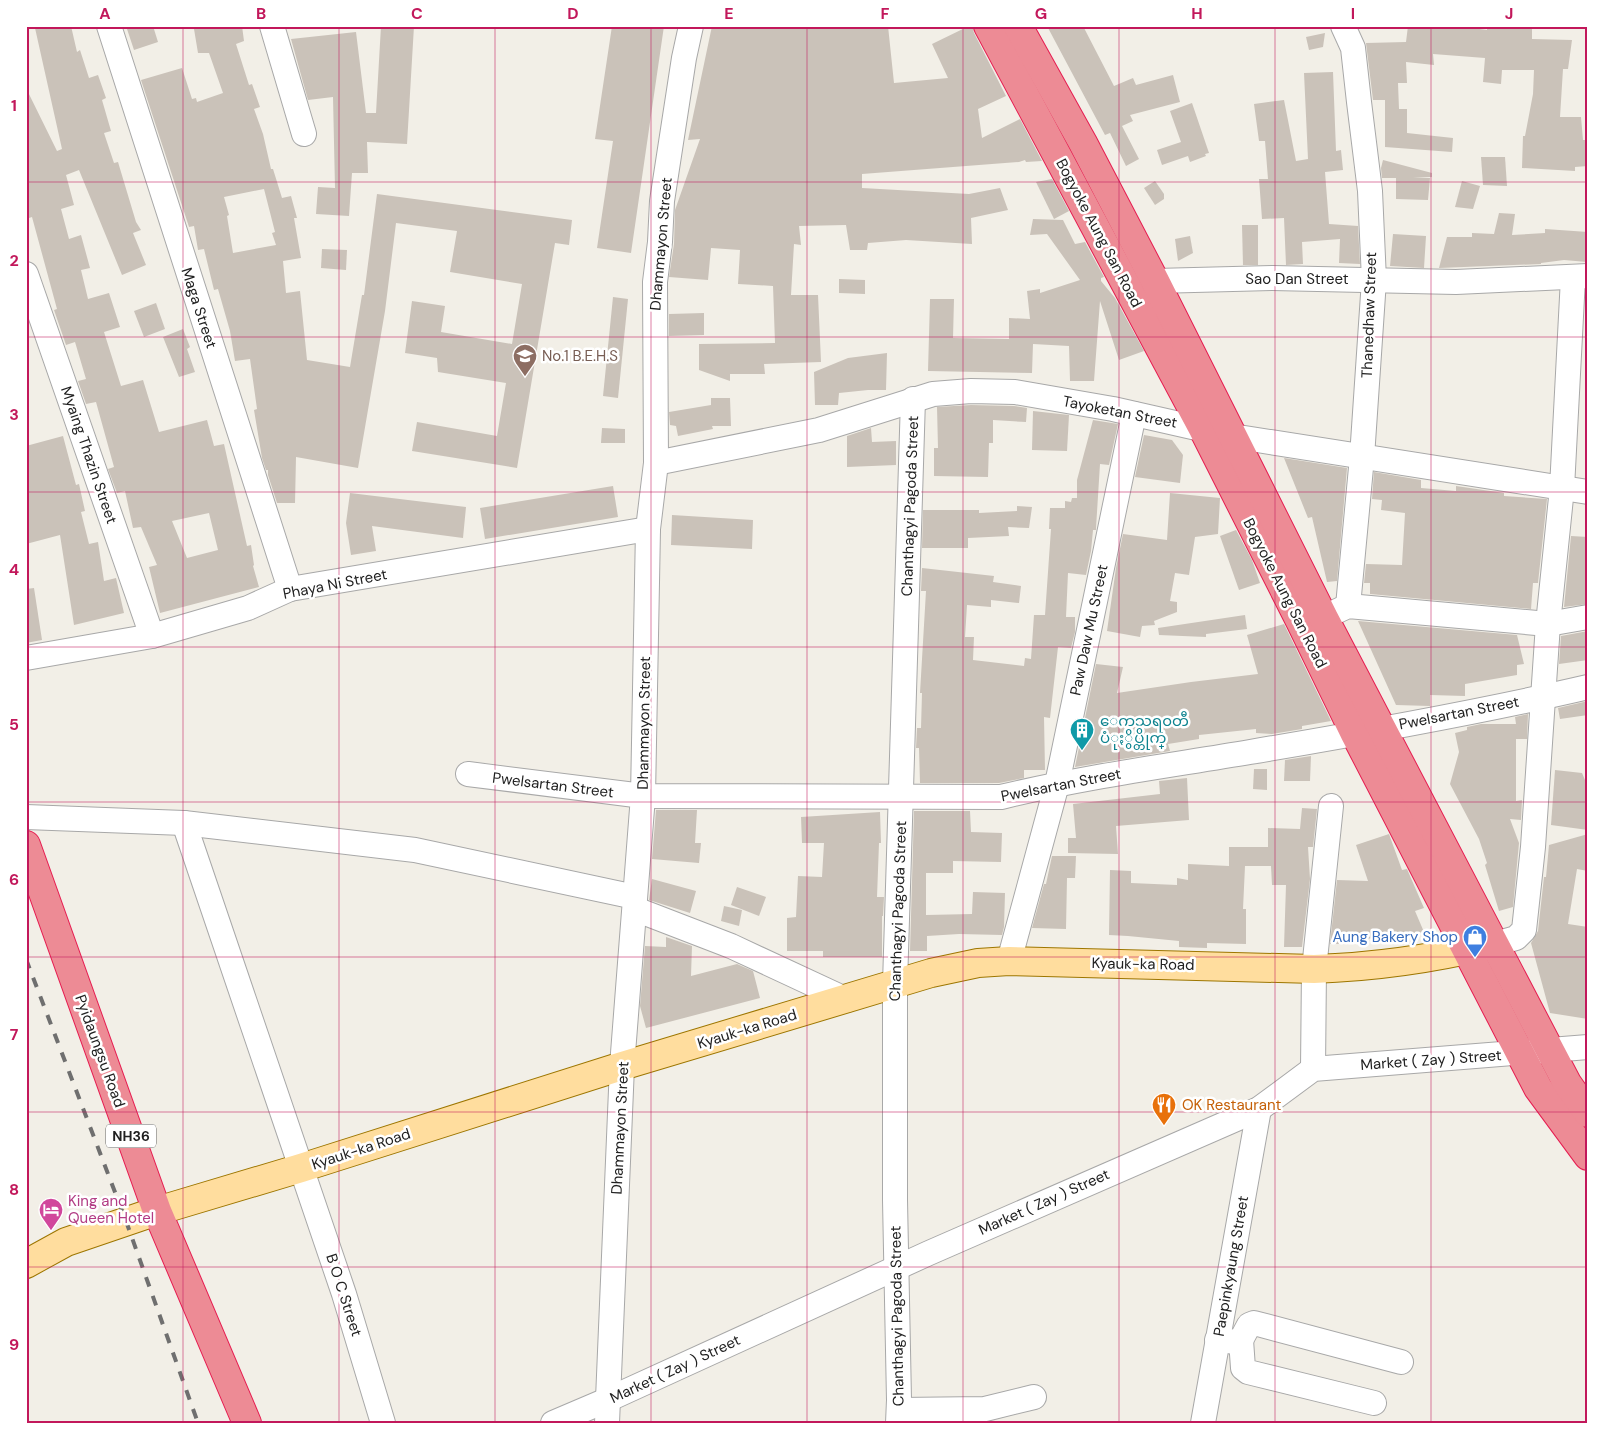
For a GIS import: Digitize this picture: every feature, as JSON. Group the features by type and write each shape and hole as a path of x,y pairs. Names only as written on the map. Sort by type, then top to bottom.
{"highway":[{"name":"Bogyoke Aung San Road","path":"988,26 1203,429 1324,615 1355,734 1538,1088 1588,1156"},
{"name":"Bogyoke Aung San Road","path":"1018,26 1083,143 1155,281 1381,728 1567,1082 1588,1113"},
{"name":"Pyidaungsu Road","path":"26,844 157,1211 247,1423"}],"main road":[{"name":"Kyauk-ka Road","path":"26,1264 66,1242 157,1211 301,1168 622,1066 932,973 978,963 1009,961 1314,969 1352,968 1407,962 1495,944"}],"street":[{"name":"Maga Street","path":"109,26 290,589"},
{"path":"272,26 304,134"},
{"name":"Dhammayon Street","path":"607,1411 622,1066 643,796 648,529 656,463 655,282 662,202 691,26"},
{"name":"Thanedhaw Street","path":"1324,615 1362,456 1374,280 1370,191 1352,48 1343,26"},
{"name":"Myaing Thazin Street","path":"26,274 152,636"},
{"path":"1495,944 1516,938 1524,930 1533,847 1548,624 1580,277"},
{"name":"Sao Dan Street","path":"1155,281 1272,278 1456,282 1580,277"},
{"name":"Tayoketan Street","path":"656,463 819,430 933,394 971,390 1014,392 1134,414 1232,436 1588,492"},
{"name":"Chanthagyi Pagoda Street","path":"898,1416 898,1266 895,1200 896,984 913,399"},
{"name":"Paw Daw Mu Street","path":"1009,961 1057,784 1134,414"},
{"name":"Phaya Ni Street","path":"26,658 152,636 248,608 290,589 648,529"},
{"path":"1324,615 1548,624 1588,617"},
{"name":"Pwelsartan Street","path":"468,774 643,796 1001,797 1057,784 1355,734 1542,698 1588,687"},
{"path":"1313,1069 1314,969 1331,806"},
{"path":"26,816 184,823 415,850 635,903 847,1000"},
{"name":"B O C Street","path":"184,823 344,1294 383,1423"},
{"name":"Market ( Zay ) Street","path":"553,1423 607,1411 898,1266 1259,1109 1313,1069 1588,1047"},
{"name":"Paepinkyaung Street","path":"1203,1423 1259,1109"},
{"path":"1374,1403 1248,1372 1243,1368 1241,1340 1249,1325 1254,1323 1401,1362"},
{"path":"1217,1340 1237,1342 1241,1340"},
{"path":"898,1416 985,1409 1034,1397"}],"building":[{"path":"71,26 77,52 80,50 89,78 98,75 106,98 102,100 111,131 104,133 114,163 118,162 136,222 141,230 133,233 146,265 122,275 79,170 66,175 74,205 61,209 69,239 81,235 90,268 81,270 88,299 109,293 120,327 104,332 121,386 143,380 159,432 207,420 214,446 224,444 247,546 251,545 253,566 259,587 160,613 149,567 157,565 141,527 133,528 125,491 117,493 108,469 114,467 96,402 86,404 78,381 86,379 75,342 66,345 54,310 57,309 32,217 26,219 26,88 57,151 62,149 35,28","holes":["209,513 218,550 187,558 172,521"]},
{"path":"126,26 153,26 158,42 134,50"},
{"path":"201,26 242,26 244,41 236,44 249,85 252,84 260,107 254,109 263,134 271,169 273,169 282,198 291,196 297,218 294,218 301,258 283,261 286,293 300,291 307,360 350,367 362,295 364,295 377,194 572,220 569,245 555,243 517,468 412,451 417,422 497,436 506,383 438,372 437,358 405,353 412,301 445,306 441,332 512,344 522,284 450,272 457,231 396,223 385,311 358,468 296,457 295,503 277,503 268,470 266,470 262,458 254,410 257,409 250,359 235,361 230,331 218,289 214,290 204,249 198,250 194,226 189,227 141,80 182,68 192,99 196,98 197,102 223,93 209,53 198,53 194,29","holes":["264,189 275,232 272,233 276,245 233,253 227,216 229,215 224,197"]},
{"path":"381,26 414,26 407,144 367,142 368,173 352,173 349,216 316,214 318,187 335,188 333,97 308,100 291,39 356,32 366,113 376,113"},
{"path":"612,26 664,26 631,253 597,248 613,141 595,139"},
{"path":"712,26 888,26 894,83 948,78 932,44 972,26 1006,96 978,109 982,138 1020,119 1042,161 1026,162 1025,160 862,174 862,188 969,194 1000,188 1008,210 971,218 972,244 906,240 868,243 867,250 850,250 846,225 799,226 801,245 794,244 791,295 818,295 821,362 764,364 765,374 730,374 730,381 699,370 699,344 775,343 773,286 738,284 740,250 711,248 708,280 669,277 674,244 675,210 700,139 688,140"},
{"path":"1047,26 1083,26 1114,86 1133,78 1136,85 1173,75 1180,102 1130,115 1133,121 1122,126 1139,159 1126,166 1110,133 1105,135"},
{"path":"1408,26 1457,26 1487,30 1487,28 1507,29 1507,26 1532,26 1532,39 1572,40 1568,69 1563,69 1560,117 1581,117 1583,140 1588,140 1588,166 1575,167 1575,171 1522,168 1523,136 1525,136 1533,94 1534,70 1502,70 1501,84 1483,82 1485,58 1433,54 1434,65 1406,62 1407,83 1398,83 1399,109 1407,109 1407,133 1453,138 1452,152 1385,147 1385,100 1373,100 1366,43 1406,42"},
{"path":"1325,33 1323,47 1309,50 1306,37"},
{"path":"1333,72 1336,151 1341,150 1343,170 1325,172 1329,224 1358,226 1360,264 1339,263 1340,239 1302,242 1303,264 1286,265 1284,218 1262,219 1259,179 1268,179 1265,141 1259,141 1254,104 1284,100 1296,161 1308,159 1304,73"},
{"path":"1192,103 1209,153 1190,162 1188,156 1162,165 1157,150 1181,142 1170,111"},
{"path":"1481,157 1505,157 1507,186 1483,185"},
{"path":"1383,160 1432,173 1432,177 1413,177 1430,178 1428,200 1396,199 1396,178 1382,178 1381,168"},
{"path":"1052,179 1069,211 1054,219 1036,182"},
{"path":"1155,181 1164,194 1164,199 1155,205 1144,188"},
{"path":"1462,181 1480,186 1473,209 1455,207"},
{"path":"1499,213 1515,214 1512,235 1545,233 1545,229 1588,232 1587,262 1564,260 1541,264 1439,268 1447,237 1472,237 1472,233 1494,234"},
{"path":"1033,219 1063,220 1075,244 1085,242 1104,277 1101,278 1101,281 1115,298 1144,351 1119,360 1100,301 1094,381 1070,381 1069,346 1033,344 1032,373 928,371 930,299 954,299 953,338 1009,339 1009,318 1030,319 1027,291 1040,289 1040,293 1080,280 1047,234 1030,235"},
{"path":"1242,225 1258,225 1258,265 1243,265"},
{"path":"1393,234 1426,236 1424,268 1390,266"},
{"path":"1190,236 1193,253 1178,261 1175,239"},
{"path":"322,249 347,250 346,270 321,268"},
{"path":"839,279 865,280 865,294 839,293"},
{"path":"613,297 628,299 618,398 603,396"},
{"path":"156,303 165,329 144,337 134,311"},
{"path":"704,313 704,335 669,336 669,314"},
{"path":"183,329 190,347 187,349 195,372 179,377 163,337"},
{"path":"887,353 886,390 839,393 838,405 815,405 814,372 848,358"},
{"path":"711,398 730,398 731,426 712,426 713,429 678,436 676,426 670,425 669,412 711,405"},
{"path":"971,405 1027,408 1026,422 993,420 993,443 989,443 988,477 934,476 934,448 938,448 937,407"},
{"path":"1033,411 1069,415 1067,451 1032,450"},
{"path":"1093,420 1118,424 1109,465 1100,464 1096,530 1093,530 1086,575 1068,573 1066,617 1075,617 1075,632 1071,648 1058,647 1050,718 1044,717 1045,770 1024,770 1024,778 999,783 920,783 919,748 916,748 917,728 921,728 922,693 920,693 926,591 921,591 922,568 994,576 993,582 1021,586 1019,603 991,600 991,607 967,605 965,637 974,637 973,660 1024,666 1025,658 1031,659 1034,615 1045,615 1051,529 1049,529 1050,508 1065,508 1065,501 1071,502 1072,498 1077,498 1077,480"},
{"path":"602,428 625,429 625,443 601,443"},
{"path":"871,428 872,442 896,441 896,465 847,467 847,436"},
{"path":"1144,435 1172,440 1183,455 1180,483 1135,477"},
{"path":"63,436 76,485 79,484 85,511 81,512 89,544 98,542 104,581 116,578 124,613 74,625 60,535 26,544 26,446"},
{"path":"1284,458 1347,468 1337,581 1327,582 1312,517 1308,518"},
{"path":"1374,472 1421,480 1421,488 1456,491 1456,486 1504,493 1504,496 1547,499 1538,583 1533,583 1531,609 1370,594 1370,583 1364,583 1366,564 1402,565 1405,513 1381,510 1382,500 1372,499"},
{"path":"613,486 618,517 485,539 480,508"},
{"path":"350,493 466,507 463,538 372,526 376,551 351,555 346,523"},
{"path":"1170,493 1220,498 1218,534 1195,537 1189,575 1175,573 1170,601 1177,602 1177,612 1154,621 1155,625 1142,626 1140,637 1107,631 1123,534 1167,540"},
{"path":"1017,506 1032,507 1029,528 1008,527 1009,536 968,538 968,548 922,548 923,510 979,510 979,513 1017,511"},
{"path":"672,515 753,520 752,549 671,545"},
{"path":"1236,530 1252,560 1260,583 1239,590 1220,536"},
{"path":"1571,536 1588,537 1588,604 1564,607"},
{"path":"34,588 42,640 26,643 26,589"},
{"path":"1245,615 1247,629 1206,634 1206,637 1159,635 1158,628"},
{"path":"1358,621 1517,635 1524,664 1517,665 1517,675 1465,684 1465,696 1430,695 1430,706 1396,705"},
{"path":"1284,624 1331,721 1302,726 1302,729 1272,734 1256,733 1256,729 1199,735 1199,739 1168,744 1170,751 1075,767 1096,664 1123,667 1117,693 1258,674 1247,635"},
{"path":"1588,631 1588,660 1559,664 1561,636"},
{"path":"1588,701 1588,715 1560,719 1558,708"},
{"path":"1528,714 1527,739 1516,739 1516,801 1522,800 1521,820 1510,819 1519,843 1513,907 1499,911 1479,839 1450,784 1459,752 1455,733 1467,730 1467,727 1481,724 1516,724 1515,717"},
{"path":"1311,756 1310,781 1284,781 1285,760"},
{"path":"1254,769 1267,769 1267,790 1253,789"},
{"path":"1555,770 1582,773 1588,787 1588,830 1551,825"},
{"path":"1187,778 1189,820 1116,826 1118,854 1068,853 1068,838 1076,838 1073,804 1160,794 1159,781"},
{"path":"1302,808 1317,809 1313,847 1308,847 1310,879 1302,947 1284,947 1286,885 1272,885 1271,866 1245,866 1243,909 1246,909 1246,944 1207,943 1207,948 1179,947 1179,941 1109,935 1110,870 1131,871 1131,883 1177,885 1177,878 1188,880 1188,864 1229,866 1229,847 1268,847 1268,828 1300,829"},
{"path":"656,810 697,810 695,843 701,843 699,863 652,859"},
{"path":"914,811 970,811 971,832 1002,833 1001,862 953,861 953,873 926,873 926,915 972,914 973,892 1005,893 1002,935 959,934 927,936 927,951 910,951"},
{"path":"880,812 881,843 879,843 877,897 884,897 882,957 823,957 823,951 787,951 787,918 796,917 798,876 822,877 824,843 802,843 801,817"},
{"path":"1389,834 1402,870 1407,869 1424,908 1415,911 1424,932 1366,939 1366,944 1330,944 1337,880 1368,881 1356,845"},
{"path":"1588,834 1588,871 1577,869 1568,924 1588,927 1588,1019 1550,1013 1531,943 1538,931 1549,845"},
{"path":"1052,856 1076,856 1075,878 1067,878 1066,929 1032,928 1044,884 1046,884"},
{"path":"652,879 696,891 690,913 649,900"},
{"path":"737,887 766,897 759,916 731,905"},
{"path":"724,906 742,910 739,926 721,921"},
{"path":"666,937 692,946 691,976 737,964 753,971 760,998 646,1028 640,1006 645,946 666,947"}],"railway":[{"path":"26,959 126,1221 198,1423"}],"place":[{"name":"No.1 B.E.H.S","path":"525,377"},
{"name":"ေကသရ၀တီ ပံုႏွိပ္တိုက္","path":"1082,751"},
{"name":"Aung Bakery Shop","path":"1475,958"},
{"name":"OK Restaurant","path":"1164,1126"},
{"name":"King and Queen Hotel","path":"51,1231"}]}
